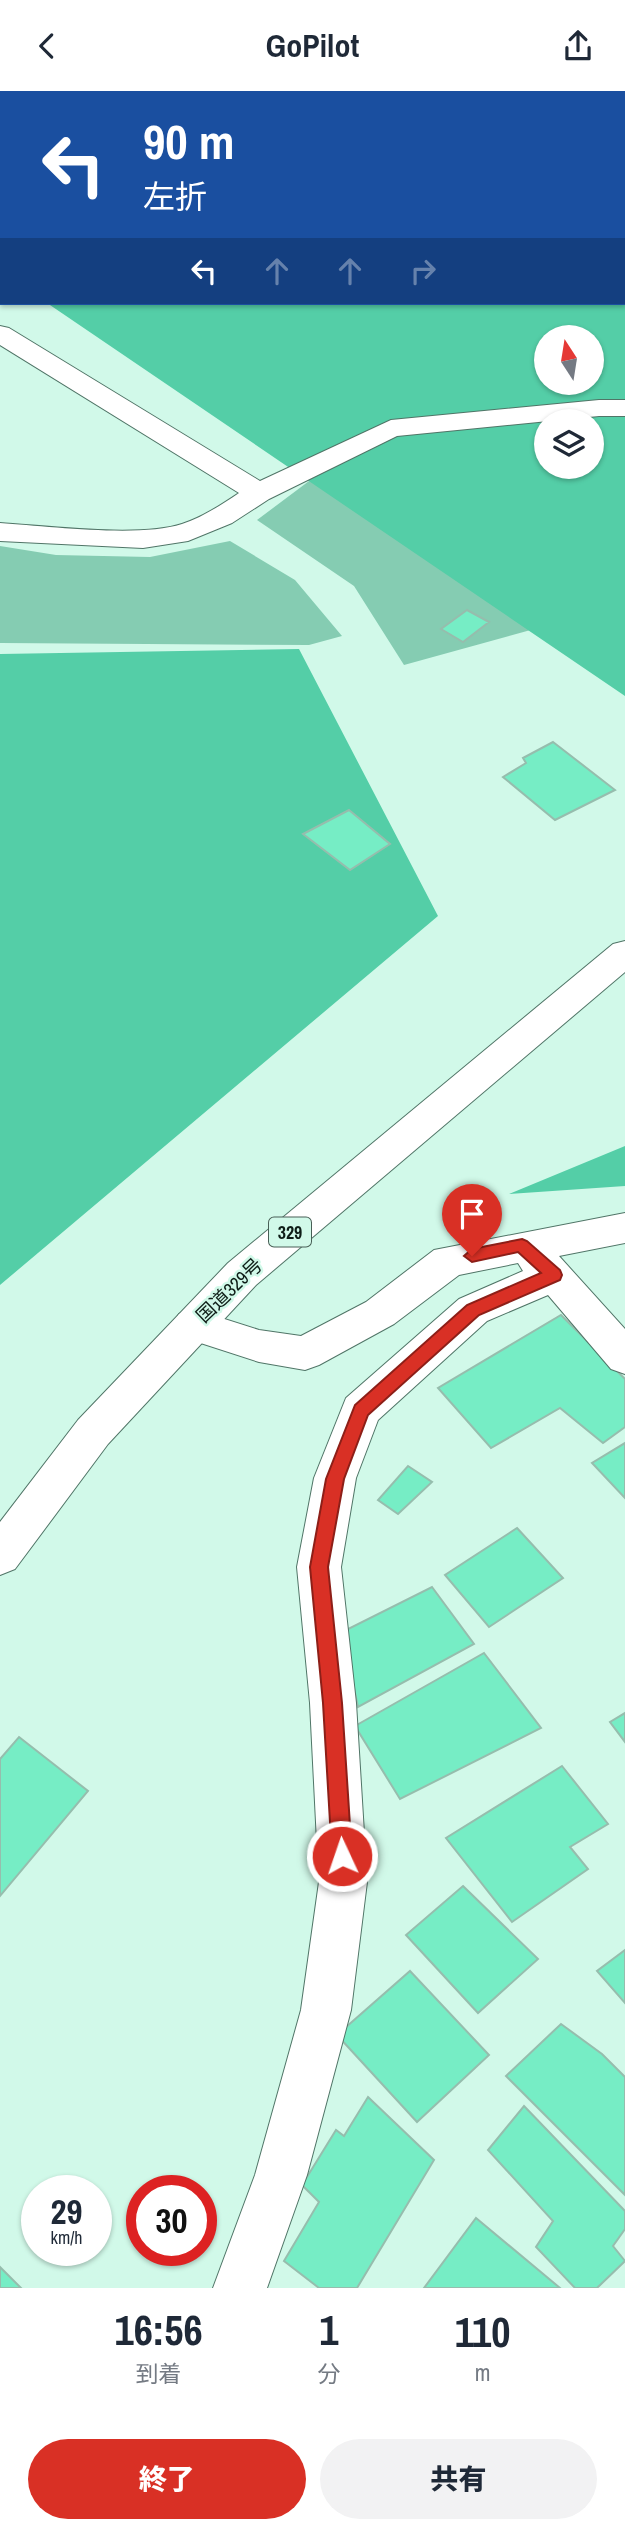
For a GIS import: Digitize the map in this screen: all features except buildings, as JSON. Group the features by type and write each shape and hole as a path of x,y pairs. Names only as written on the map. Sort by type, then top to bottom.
{"main road":[{"path":"0,334 259,493"},
{"path":"0,532 143,539 188,532 222,517 259,493 391,428 599,408 625,408"},
{"name":"国道329号","path":"0,1556 93,1431 242,1274 625,953"},
{"path":"240,2288 281,2175 326,2010 343,1882 333,1703 319,1567 335,1479 361,1411 473,1310 538,1260 625,1228"},
{"path":"193,1325 259,1346 305,1353 380,1313 448,1261 538,1260 625,1357"}],"green space":[{"path":"50,305 625,305 625,696"},
{"path":"468,362 534,380 534,395 562,395 580,409 534,409 534,479 604,479 604,458 625,604 404,665 354,586 257,520"},
{"path":"230,541 295,580 342,636 309,645 0,643 0,546 56,555 150,557"},
{"path":"299,649 438,916 0,1285 0,654"},
{"path":"625,1146 625,1186 509,1194"}],"route":[{"path":"342,1856 333,1703 319,1567 335,1479 361,1411 473,1310 554,1275 522,1245 472,1256"}]}
